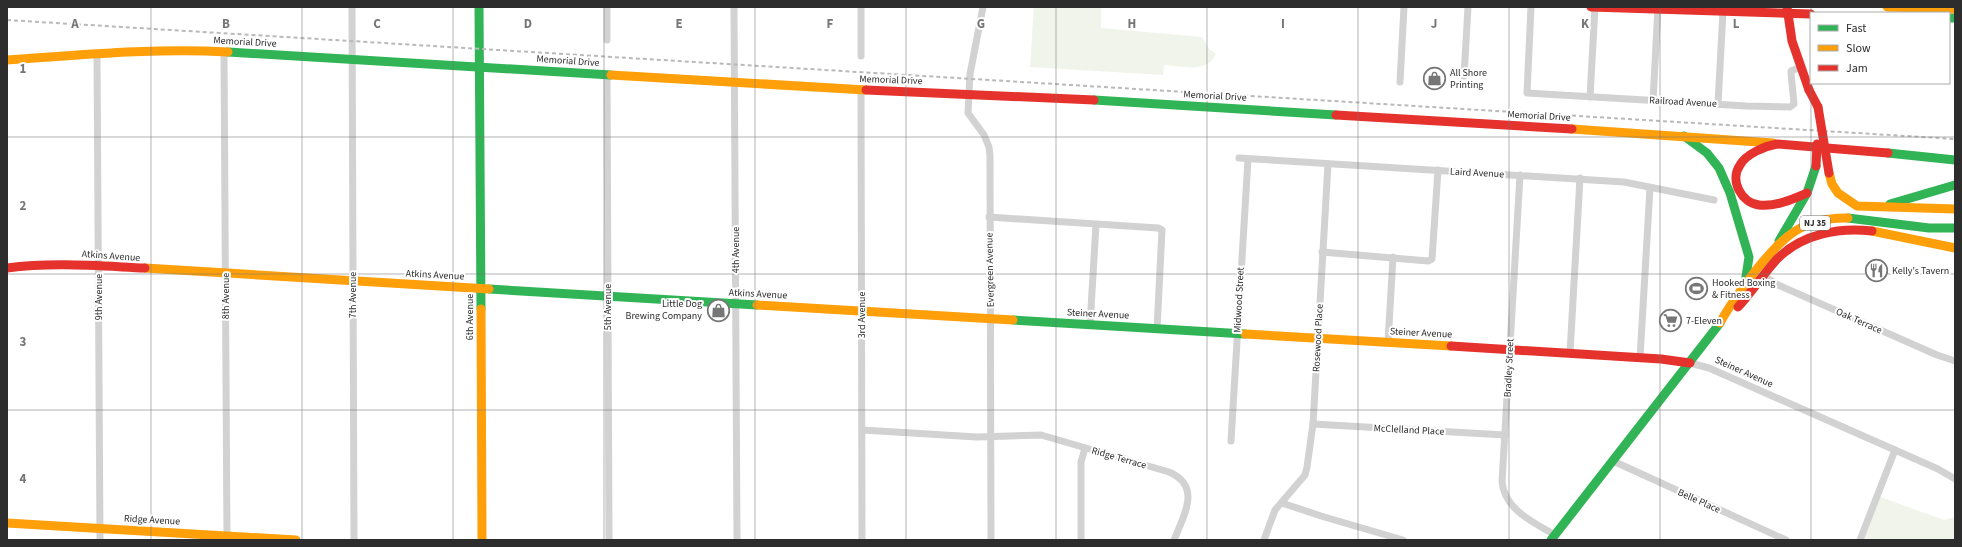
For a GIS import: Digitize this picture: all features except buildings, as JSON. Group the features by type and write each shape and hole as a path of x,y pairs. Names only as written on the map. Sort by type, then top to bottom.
{"main road":[{"name":"6th Avenue","path":"479,7 482,540"},
{"path":"1591,7 1658,7 1723,11 1787,10 1810,14"},
{"path":"1887,7 1955,9"},
{"path":"1787,10 1792,41 1815,107 1833,187 1844,199 1857,206 1955,209"},
{"name":"Memorial Drive","path":"7,60 164,50 352,55 480,67 861,90 1052,97 1684,136 1900,153"},
{"path":"1779,242 1807,193 1816,166 1818,151 1815,107"},
{"path":"1684,136 1707,153 1724,176 1747,246 1749,257 1745,284"},
{"path":"1775,144 1749,156 1740,166 1736,177 1741,194 1752,202 1767,206 1784,203 1807,193"},
{"path":"1900,153 1936,151 1955,152"},
{"path":"1900,153 1955,160"},
{"path":"1880,207 1955,185"},
{"name":"NJ 35","path":"1720,323 1726,311 1745,284 1779,242 1802,227 1824,220 1838,218 1862,219 1904,226 1955,228"},
{"name":"NJ 35","path":"1553,537 1720,323 1743,301 1781,255 1796,244 1816,234 1832,230 1863,230 1955,248"},
{"name":"Atkins Avenue","path":"7,268 43,264 98,266 862,311"},
{"name":"Steiner Avenue","path":"862,311 1570,353 1690,363"},
{"name":"Ridge Avenue","path":"7,523 100,528 227,538 296,540"}],"street":[{"name":"7th Avenue","path":"352,7 354,540"},
{"path":"607,7 607,40"},
{"name":"4th Avenue","path":"734,7 737,540"},
{"path":"861,7 861,56"},
{"name":"Evergreen Avenue","path":"983,7 970,74 968,113 970,119 984,135 989,147 991,540"},
{"path":"1400,82 1404,7"},
{"path":"1464,76 1468,7"},
{"name":"Railroad Avenue","path":"1531,7 1527,93 1772,107 1793,106 1790,73 1791,71 1801,67"},
{"path":"1590,97 1595,7"},
{"path":"1652,101 1658,7"},
{"path":"1718,104 1723,11"},
{"name":"8th Avenue","path":"224,52 227,538"},
{"name":"9th Avenue","path":"97,55 100,540"},
{"name":"5th Avenue","path":"607,75 609,540"},
{"name":"3rd Avenue","path":"861,90 862,540"},
{"name":"Laird Avenue","path":"1239,158 1580,178 1624,182 1714,200"},
{"name":"Midwood Street","path":"1231,441 1248,159"},
{"name":"Rosewood Place","path":"1264,540 1275,510 1305,475 1308,466 1313,424 1328,164"},
{"path":"1322,252 1428,260 1432,259 1438,170"},
{"name":"Bradley Street","path":"1520,175 1502,482 1506,498 1522,515 1553,537"},
{"path":"1570,353 1580,178"},
{"path":"1640,358 1650,188"},
{"path":"989,218 1158,228 1162,230 1157,329"},
{"path":"1090,325 1096,225"},
{"path":"1388,342 1393,257"},
{"name":"Oak Terrace","path":"1764,276 1778,285 1937,355 1955,361"},
{"name":"Steiner Avenue","path":"1690,363 1709,368 1895,450 1955,479"},
{"name":"McClelland Place","path":"1313,424 1505,435"},
{"name":"Ridge Terrace","path":"862,430 977,437 1041,435 1169,472 1181,479 1185,484 1189,497 1174,540"},
{"path":"1081,540 1080,462 1085,448"},
{"path":"1860,540 1895,450"},
{"name":"Belle Place","path":"1613,461 1786,540"},
{"path":"1282,503 1403,540"}],"shaded area":[{"path":"1034,7 1101,7 1101,28 1202,37 1209,49 1216,54 1212,60 1200,67 1164,65 1163,75 1030,67"},
{"path":"1878,496 1944,520 1955,517 1955,540 1861,540"}],"railway":[{"path":"7,20 1955,139"}],"traffic: fast":[{"path":"479,7 481,309"},
{"path":"1950,18 1955,18"},
{"path":"228,52 611,75"},
{"path":"1094,100 1336,115"},
{"path":"1684,136 1707,153 1719,168 1730,193 1749,257 1745,283"},
{"path":"1888,153 1955,160"},
{"path":"1779,241 1807,193 1816,166"},
{"path":"1890,204 1955,185"},
{"path":"1848,218 1929,228 1955,228"},
{"path":"489,289 757,305"},
{"path":"1013,320 1245,334"},
{"path":"1551,540 1720,323"}],"traffic: slow":[{"path":"1887,7 1955,9"},
{"path":"7,60 145,51 228,52"},
{"path":"611,75 866,90"},
{"path":"1572,129 1773,143"},
{"path":"1829,173 1832,184 1838,193 1857,206 1955,209"},
{"path":"1720,323 1732,302 1756,270 1785,239 1806,225 1818,221 1848,218"},
{"path":"1872,231 1955,248"},
{"path":"145,268 489,289"},
{"path":"757,305 1013,320"},
{"path":"481,309 482,540"},
{"path":"1245,334 1451,346"},
{"path":"7,523 296,540"}],"traffic: jam":[{"path":"1591,7 1810,14"},
{"path":"1787,7 1792,41 1809,90"},
{"path":"866,90 1094,100"},
{"path":"1809,90 1818,107"},
{"path":"1818,107 1829,173"},
{"path":"1336,115 1572,129"},
{"path":"1807,193 1778,204 1759,205 1747,200 1739,190 1736,178 1737,171 1743,161 1751,154 1777,144 1888,153"},
{"path":"1816,166 1817,144"},
{"path":"1738,307 1777,259 1787,250 1809,238 1822,234 1847,230 1872,231"},
{"path":"7,268 42,265 145,268"},
{"path":"1451,346 1661,359 1690,363"}],"place":[{"name":"All Shore Printing","path":"1434,79"},
{"name":"Kelly's Tavern","path":"1876,271"},
{"name":"Hooked Boxing & Fitness","path":"1696,289"},
{"name":"Little Dog Brewing Company","path":"718,310"},
{"name":"7-Eleven","path":"1671,321"}]}
